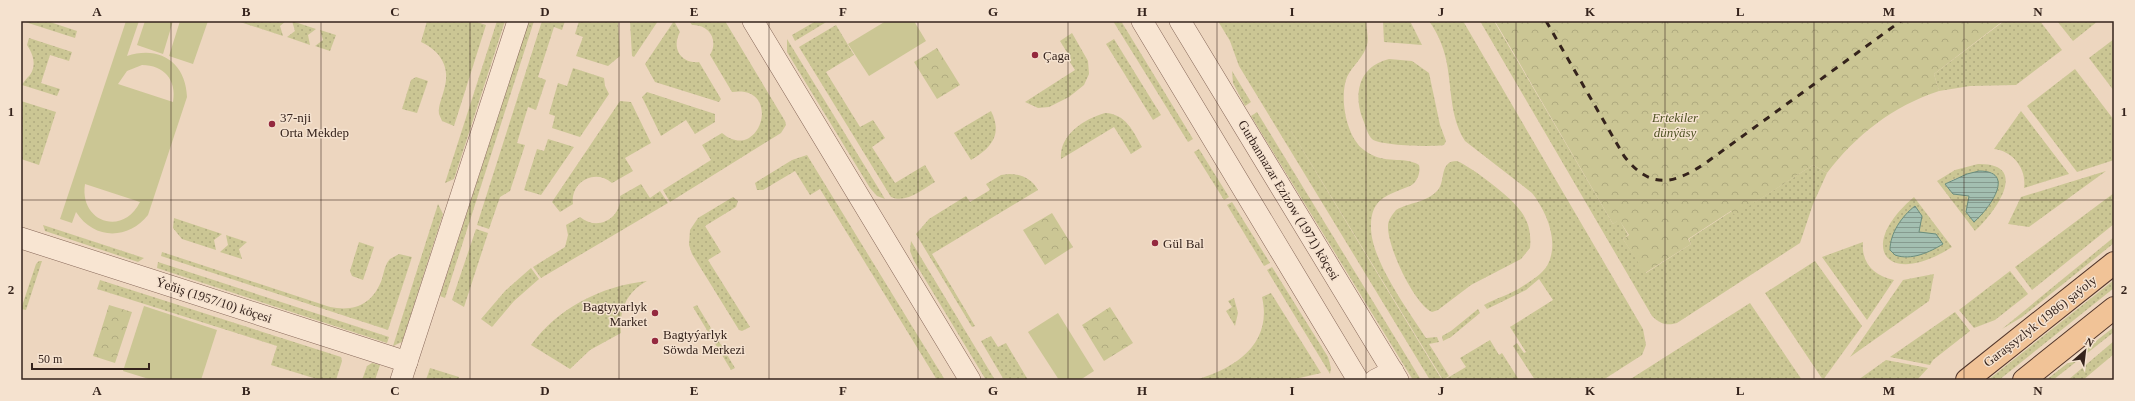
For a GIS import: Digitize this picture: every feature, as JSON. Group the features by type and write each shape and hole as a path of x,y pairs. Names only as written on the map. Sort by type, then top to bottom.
{"main road":[{"name":"Garaşsyzlyk (1986) şaýoly","path":"1967,380 2114,263"},
{"path":"2024,380 2114,308"}],"street":[{"path":"404,371 518,21"},
{"path":"753,21 970,380"},
{"path":"1142,21 1358,380"},
{"name":"Gurbannazar Ezizow (1971) köçesi","path":"1180,21 1388,377"},
{"name":"Ýeňiş (1957/10) köçesi","path":"21,238 404,371"}],"green space":[{"path":"22,21 47,21 77,31 75,38"},
{"path":"126,21 139,21 127,56 139,53 150,53 169,59 182,74 187,97 148,215 131,229 111,233 101,232 92,228 83,221 76,212 72,223 60,219","holes":["142,65 157,68 167,75 173,87 173,102 118,84 127,71","85,184 140,202 133,213 123,219 114,222 104,220 95,216 89,208 85,197"]},
{"path":"145,21 173,21 163,54 137,45"},
{"path":"180,21 208,21 193,64 169,56"},
{"path":"237,21 286,21 280,26 283,36"},
{"path":"292,21 316,29 308,35 310,45 287,37 295,31"},
{"path":"427,21 474,21 486,25 454,126 442,121 439,114 446,82 446,74 443,61 439,55 421,42"},
{"path":"497,21 505,21 454,179 445,183"},
{"path":"529,21 534,21 445,298 440,296"},
{"path":"542,21 565,21 562,30 554,27 538,77 546,80 536,110 528,107 517,143 525,145 510,191 500,197 489,229 477,225"},
{"path":"579,21 618,21 620,56 608,66 576,56 583,37 575,34"},
{"path":"630,21 658,21 634,57 632,56"},
{"path":"674,21 680,32 677,38 677,49 679,54 687,60 699,62 721,99 719,102 655,82 645,64"},
{"path":"689,21 725,21 786,125 781,133 670,202 663,190 711,160 702,145 722,133 735,140 747,139 756,132 761,122 762,110 758,100 748,93 732,92 710,55 713,49 713,39 711,34 703,27 692,25"},
{"path":"816,21 828,21 795,41 792,35"},
{"path":"886,21 914,21 926,41 869,76 848,44"},
{"path":"1113,21 1121,21 1193,139 1188,142"},
{"path":"1218,21 1366,21 1368,42 1363,54 1349,73 1345,85 1344,105 1349,126 1358,144 1372,155 1379,158 1413,162 1419,165 1419,174 1412,185 1383,198 1374,209 1371,226 1372,239 1383,269 1391,284 1426,338 1437,337 1439,342 1429,344 1449,376 1443,380 1262,83 1442,380 1430,380 1239,66 1230,41"},
{"path":"1383,21 1410,21 1422,45 1384,42"},
{"path":"1429,21 1463,21 1643,329 1646,345 1642,355 1603,380 1535,380 1513,346 1517,343 1524,353 1526,352 1510,327 1553,300 1539,279 1526,290 1487,309 1484,305 1519,289 1542,272 1547,266 1551,257 1552,238 1547,218 1532,193 1465,141 1455,118 1445,55 1439,37"},
{"path":"1480,21 1494,21 1613,224 1617,221 1495,21 1755,202 1813,165 1827,173 1813,204 1800,243 1677,323 1664,324 1652,316","holes":["1732,210 1735,215 1732,211 1689,239 1691,244 1646,273 1623,239 1628,235 1620,221"]},
{"name":"Ertekiler dünýäsy","path":"1495,21 2003,21 1934,74 1939,91 1906,105 1877,123 1850,146 1827,173 1813,165 1735,215 1731,211 1688,239 1691,244 1645,273 1623,239 1629,235 1619,220 1613,224"},
{"path":"2004,21 2040,21 2062,50 2016,85 1970,86 1939,91 1934,74"},
{"path":"2057,21 2098,21 2073,41"},
{"path":"836,25 854,55 826,72 860,127 873,120 885,138 872,147 895,183 925,165 935,182 914,195 903,199 891,197 799,47"},
{"path":"320,30 336,35 330,51 315,46 323,40"},
{"path":"1072,33 1088,61 1089,74 1084,85 1069,97 1049,107 1038,108 1025,102 1075,70 1066,56 1068,54 1060,41"},
{"path":"29,38 72,52 69,61 50,55 41,83 60,89 57,96 22,85 30,75 34,63 27,45"},
{"path":"787,39 885,199 877,196 870,188 787,52"},
{"path":"1114,39 1161,115 1153,120 1106,44"},
{"path":"2114,39 2114,91 2089,58"},
{"path":"937,48 960,85 937,99 914,62"},
{"path":"1389,59 1412,61 1429,73 1440,125 1446,141 1444,145 1395,145 1377,141 1369,136 1359,102 1360,84 1370,69 1378,63"},
{"path":"573,68 604,78 605,86 609,94 580,137 552,128 555,116 549,114 558,83 567,86"},
{"path":"2075,69 2114,120 2114,160 2077,172 2027,106"},
{"path":"1232,71 1251,102 1245,106 1233,83"},
{"path":"416,77 428,81 417,113 402,109 411,80"},
{"path":"647,92 715,114 715,122 695,134 686,120 661,136 642,97"},
{"path":"21,101 56,112 39,165 21,159"},
{"path":"620,101 631,102 651,143 625,158 633,171 612,183 598,177 591,177 585,180 575,189 573,204 560,212 552,202"},
{"path":"991,111 996,127 993,140 984,151 971,160 954,133"},
{"path":"2021,111 2069,174 2024,188 2023,174 2017,162 2007,153 1994,149"},
{"path":"1257,112 1421,380 1413,380 1251,116"},
{"path":"1105,113 1118,116 1124,120 1132,129 1142,147 1131,154 1114,127 1061,159 1061,150 1064,143 1074,129 1089,119"},
{"path":"548,139 574,147 541,195 524,190 537,149 544,151"},
{"path":"1199,149 1229,197 1224,200 1194,152"},
{"path":"807,155 945,380 937,380 820,189 810,195 795,171 763,190 757,190 755,183 792,160"},
{"path":"1457,161 1495,186 1521,211 1527,221 1529,229 1530,248 1521,259 1471,285 1438,310 1432,312 1417,298 1403,274 1392,247 1388,224 1390,218 1396,210 1423,200 1438,190 1445,168 1451,162"},
{"path":"1978,164 1994,166 2003,172 2006,180 2004,191 1999,202 1975,231 1937,181 1955,170","holes":["1979,171 1991,172 1998,182 1990,204 1979,217 1966,212 1969,196 1953,194 1945,184 1954,179"]},
{"path":"2106,171 2029,227 2008,224 2021,197"},
{"path":"1009,174 1026,178 1036,186 1038,190 932,254 975,326 972,327 916,234 929,219 966,196 970,202 990,190 986,184 1001,175"},
{"path":"641,184 650,198 660,191 668,203 541,278 533,267 565,247 568,235 566,225 580,217 594,223 601,223 608,220 617,211 620,204 620,196"},
{"path":"2114,193 2114,224 2032,290 2015,267"},
{"path":"733,197 738,201 736,207 705,226 721,252 708,260 750,327 742,331 739,330 692,254 689,245 690,230 698,218"},
{"path":"1914,197 1952,247 1929,259 1910,264 1896,263 1886,256 1883,246 1886,232 1896,215","holes":["1915,206 1922,216 1919,232 1943,244 1921,254 1902,257 1893,235 1902,220"]},
{"path":"1232,202 1270,263 1264,266 1227,205"},
{"path":"438,204 443,214 402,342 393,346"},
{"path":"1052,213 1073,247 1045,265 1023,230"},
{"path":"174,218 222,234 214,240 216,250 182,239 173,228"},
{"path":"43,225 144,258 138,262 45,231"},
{"path":"476,229 488,233 464,307 452,300"},
{"path":"226,235 247,242 239,249 242,259 220,252 228,245"},
{"path":"2114,237 2114,243 2022,317 2002,329"},
{"path":"911,241 995,380 986,380 914,261 910,251"},
{"path":"359,242 374,247 363,280 352,276 350,271"},
{"path":"1863,242 1864,256 1870,267 1880,275 1894,280 1867,320 1822,257"},
{"path":"162,252 330,307 339,308 355,307 362,304 374,295 390,259 399,254 412,257 388,330 161,256"},
{"path":"39,261 42,261 26,310 21,309 36,264"},
{"path":"1815,261 1862,326 1823,380 1765,293"},
{"path":"158,262 389,337 387,343 157,268"},
{"path":"1272,267 1328,357 1331,368 1330,374 1267,270"},
{"path":"531,268 539,279 514,301 492,327 481,319 505,291"},
{"path":"2010,271 2028,294 1995,320 1974,328 1959,310"},
{"path":"1934,274 1929,301 1850,357 1903,280"},
{"path":"100,280 341,357 342,361 336,380 320,380 271,365 277,346 97,289"},
{"path":"2114,280 2114,288 1999,380 1988,380"},
{"path":"647,281 640,285 629,296 625,303 621,317 621,333 590,350 570,369 531,345 554,320 582,301 613,288"},
{"path":"1271,293 1321,373 1291,380 1195,380 1224,369 1248,352 1256,341 1262,328 1264,314 1262,297"},
{"path":"1234,298 1238,313 1235,326 1226,311 1232,307 1228,301"},
{"path":"1750,303 1802,380 1629,380"},
{"path":"109,305 132,312 115,363 93,356"},
{"path":"697,305 735,368 731,370 693,307"},
{"path":"144,306 217,330 201,380 152,380 123,371"},
{"path":"1110,307 1133,343 1104,361 1082,325"},
{"path":"1478,309 1480,313 1451,337 1443,341 1442,336 1451,331"},
{"path":"1955,312 1970,331 1933,360 1930,365 1890,357"},
{"path":"1058,313 1094,371 1080,380 1059,380 1028,332"},
{"path":"2114,327 2114,332 2053,380 2046,380"},
{"path":"991,336 998,347 1006,343 1028,380 1004,380 981,341"},
{"path":"1490,340 1499,355 1502,353 1519,380 1444,380 1466,367 1460,358"},
{"path":"2114,341 2114,354 2083,380 2068,380"},
{"path":"1886,360 1928,368 1917,380 1858,380"},
{"path":"372,363 380,365 375,380 362,380 367,366"},
{"path":"430,368 459,377 458,380 426,380"}],"shaded area":[{"path":"1979,171 1991,173 1997,177 1998,184 1992,201 1974,222 1966,212 1969,196 1953,194 1945,184 1967,174"},
{"path":"1915,206 1922,216 1919,232 1936,234 1943,244 1920,255 1901,257 1895,255 1890,250 1894,231 1901,220"}],"railway":[{"path":"1546,21 1624,156 1644,175 1654,179 1664,180 1674,179 1684,175 1707,162 1901,21"}],"place":[{"name":"Çaga","path":"1035,55"},
{"name":"37-nji Orta Mekdep","path":"272,124"},
{"name":"Gül Bal","path":"1155,243"},
{"name":"Bagtyyarlyk Market","path":"655,313"},
{"name":"Bagtyýarlyk Söwda Merkezi","path":"655,341"}]}
